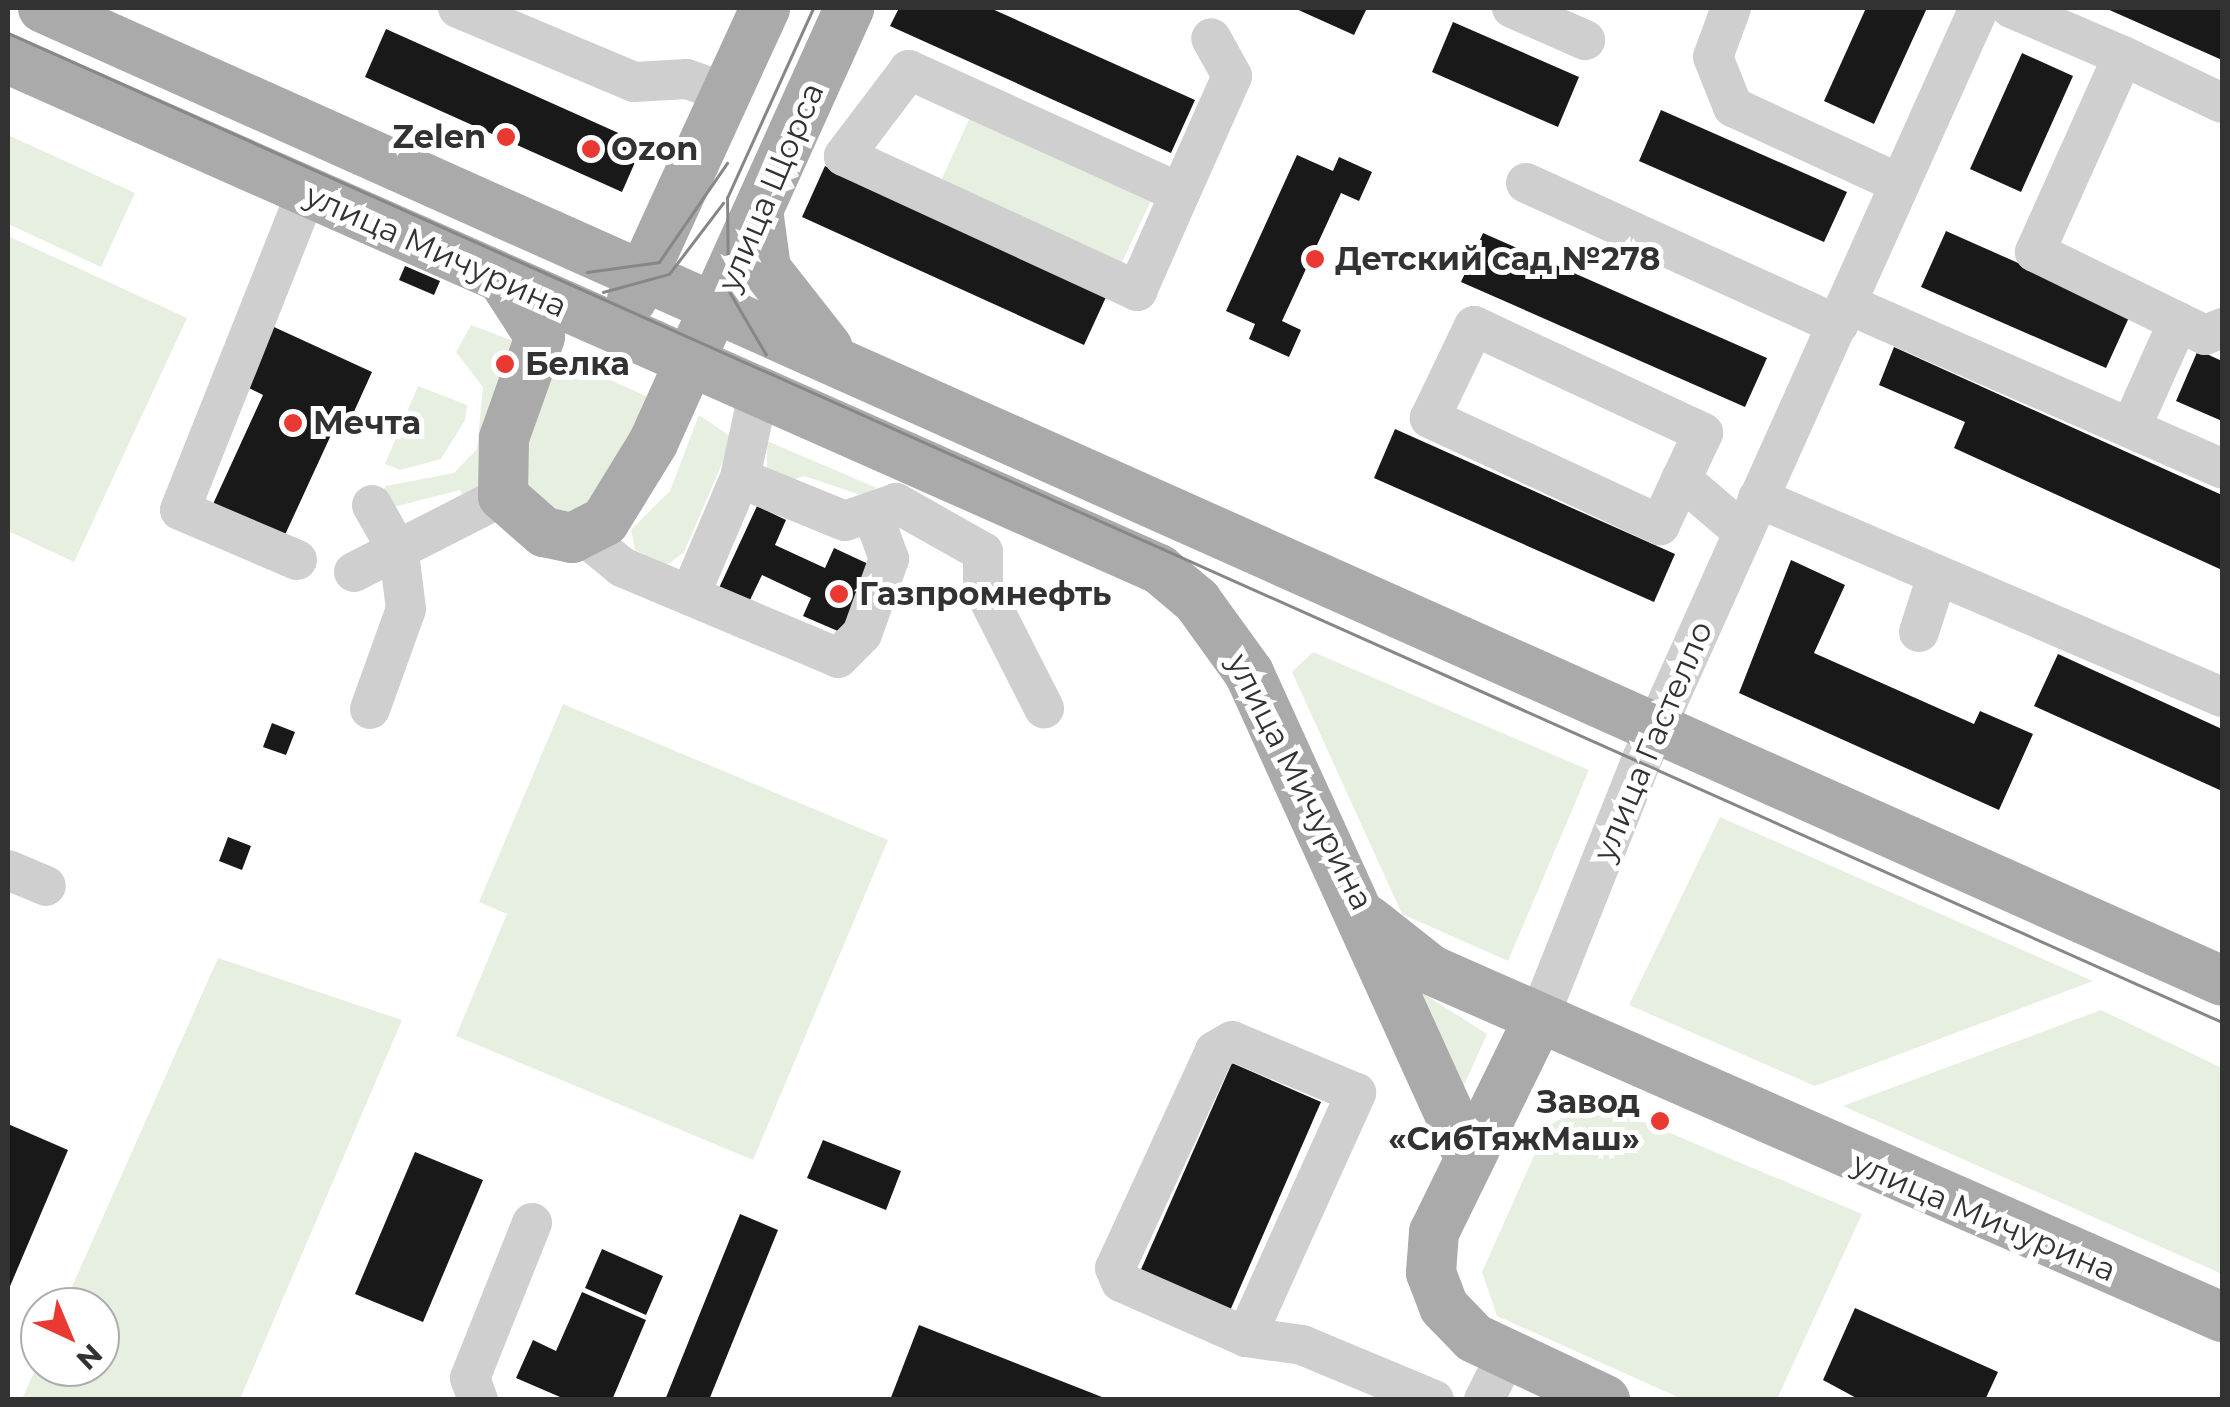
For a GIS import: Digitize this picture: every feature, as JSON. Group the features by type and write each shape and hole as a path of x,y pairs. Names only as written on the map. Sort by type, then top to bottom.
{"main road":[{"name":"улица Мичурина","path":"42,8 646,271 720,308 1655,730 2222,981"},
{"path":"618,332 765,8"},
{"name":"улица Щорса","path":"582,534 625,496 693,366 848,8"},
{"name":"улица Мичурина","path":"8,60 693,366 1119,549 1197,600 1250,673 1359,912 1431,970 2222,1318"},
{"path":"759,217 759,248 780,293 851,367"},
{"path":"505,283 540,337 504,438 503,496 544,532 582,534"},
{"path":"1359,912 1469,1157"},
{"name":"улица Гастелло","path":"1538,1020 1434,1232 1431,1273 1444,1306 1507,1354 1605,1400"}],"street":[{"path":"458,8 634,82 687,79 726,93"},
{"path":"1512,8 1585,40"},
{"path":"1731,8 1713,57 1733,106 1898,183"},
{"name":"улица Гастелло","path":"1538,1020 1655,730 1979,8"},
{"path":"2012,8 2222,103"},
{"path":"796,125 844,156 1137,291 1232,76 1211,38"},
{"path":"2123,56 2035,252 2205,335 2222,328"},
{"path":"844,156 909,70 1180,193"},
{"path":"1526,183 1842,314 2132,425 2222,469"},
{"path":"297,560 180,510 306,194"},
{"path":"2132,425 2178,322"},
{"path":"1474,326 1703,433 1682,479 1660,525 1430,418 1474,326"},
{"path":"690,594 740,478 758,394"},
{"path":"740,478 844,521 885,509 938,471"},
{"path":"1682,479 1751,515 1936,579 2222,698"},
{"path":"354,572 399,553 503,496"},
{"path":"370,709 406,610 399,553 372,505"},
{"path":"582,534 622,566 838,658 862,634 889,559 885,509"},
{"path":"885,509 983,552 983,588 1044,708"},
{"path":"1919,632 1936,579"},
{"path":"8,870 46,886"},
{"path":"1246,1336 1356,1092 1232,1041 1215,1050 1114,1268 1121,1282 1246,1336 1302,1345 1434,1400"},
{"path":"478,1400 470,1378 532,1223"},
{"path":"1484,1400 1507,1354"}],"shaded area":[{"path":"974,109 1155,192 1117,273 937,189"},
{"path":"8,135 135,193 101,267 8,224"},
{"path":"8,236 187,318 74,562 8,531"},
{"path":"471,325 521,344 482,494 466,502 460,490 390,508 380,494 386,486 454,473 477,449 483,387 456,352"},
{"path":"558,356 648,397 622,457 583,508 569,511 550,510 525,489 522,443"},
{"path":"418,386 467,405 465,420 441,459 400,470 385,464"},
{"path":"699,415 733,438 684,552 667,565 635,550 631,530 670,491"},
{"path":"767,441 877,488 861,495 804,476 784,483 767,473"},
{"path":"1313,652 1589,770 1508,961 1402,914 1292,672"},
{"path":"563,704 888,840 753,1160 456,1036 507,914 479,902"},
{"path":"1720,817 2093,981 1815,1086 1629,1005"},
{"path":"218,958 402,1020 240,1399 22,1399 27,1387 120,1387 120,1287 72,1287"},
{"path":"1413,987 1487,1034 1461,1092"},
{"path":"2101,1010 2222,1068 2222,1274 1843,1106"},
{"path":"1592,1100 1862,1214 1777,1399 1682,1399 1497,1316 1482,1272 1547,1127"}],"building":[{"path":"899,8 990,8 1195,100 1171,153 890,26"},
{"path":"1294,8 1367,8 1354,35"},
{"path":"1866,8 1927,8 1874,124 1824,101"},
{"path":"2105,8 2222,8 2222,60"},
{"path":"1453,22 1579,77 1558,127 1432,72"},
{"path":"386,29 643,144 622,192 365,77"},
{"path":"2022,53 2073,76 2021,192 1970,169"},
{"path":"1661,110 1847,192 1824,242 1639,161"},
{"path":"1297,155 1333,171 1339,157 1372,172 1359,201 1341,193 1282,321 1301,330 1289,357 1249,339 1255,324 1226,311"},
{"path":"825,166 1107,295 1084,345 802,217"},
{"path":"1946,231 2131,313 2106,368 1921,287"},
{"path":"1483,233 1767,358 1745,407 1461,282"},
{"path":"405,266 440,281 434,295 399,280"},
{"path":"274,327 372,372 347,427 337,422 284,537 213,504 263,395 247,387"},
{"path":"1894,347 2222,495 2222,570 1954,448 1965,422 1879,385"},
{"path":"2198,350 2222,361 2222,421 2176,401"},
{"path":"1395,429 1675,554 1654,602 1374,478"},
{"path":"757,506 786,520 775,545 825,568 834,548 877,568 847,635 803,616 811,598 762,575 749,602 719,588"},
{"path":"1791,560 1845,585 1814,653 1974,724 1980,711 2033,734 1999,810 1739,693"},
{"path":"2058,654 2222,729 2222,791 2034,706"},
{"path":"272,723 295,732 286,755 263,747"},
{"path":"228,837 251,846 242,870 219,861"},
{"path":"1232,1063 1321,1102 1229,1313 1139,1274"},
{"path":"8,1124 68,1150 8,1291"},
{"path":"823,1140 901,1171 886,1210 807,1178"},
{"path":"415,1152 483,1180 423,1322 355,1294"},
{"path":"740,1214 778,1230 709,1400 665,1400"},
{"path":"602,1249 663,1276 646,1315 585,1288"},
{"path":"582,1292 646,1320 612,1400 567,1400 516,1378 533,1340 556,1351"},
{"path":"1855,1308 1998,1372 1985,1400 1860,1400 1823,1380"},
{"path":"919,1325 1107,1399 1107,1400 890,1400"}],"tram line":[{"path":"766,355 728,290 727,198 813,8"},
{"path":"8,33 2222,1022"},
{"path":"587,272 659,262 727,163"},
{"path":"603,292 669,274 723,203"}],"place":[{"name":"Zelen","path":"506,137"},
{"name":"Ozon","path":"591,149"},
{"name":"Детский сад №278","path":"1315,259"},
{"name":"Белка","path":"505,364"},
{"name":"Мечта","path":"293,423"},
{"name":"Газпромнефть","path":"839,594"},
{"name":"Завод «СибТяжМаш»","path":"1660,1121"}]}
